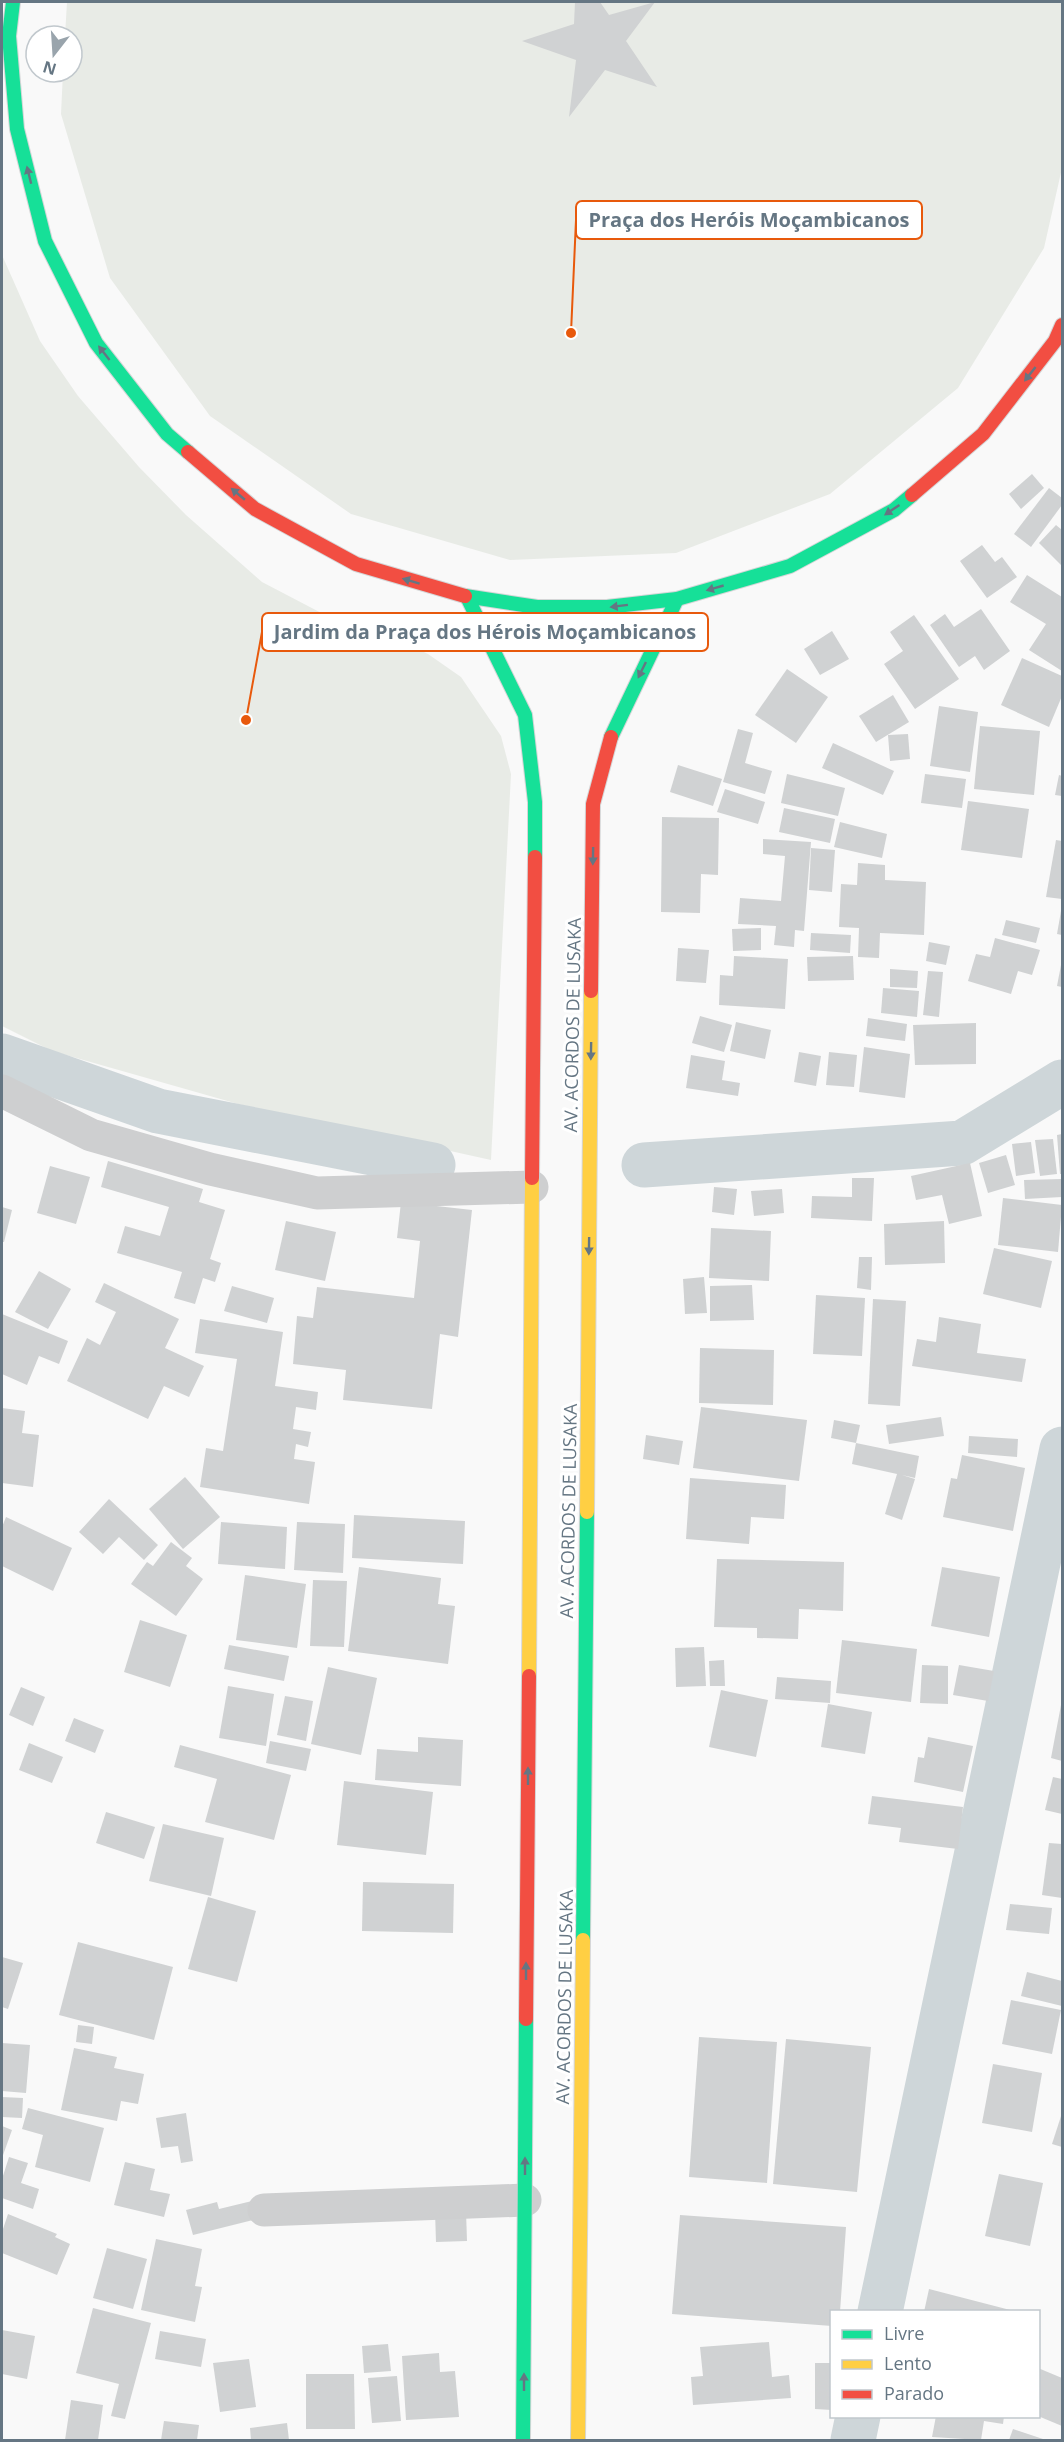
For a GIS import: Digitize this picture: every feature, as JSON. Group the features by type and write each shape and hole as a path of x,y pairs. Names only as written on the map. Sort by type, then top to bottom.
{"main road":[{"path":"13,2 9,36 17,129 50,251 96,344 167,434 255,509 356,564 467,597 537,607 607,607 677,599 790,566 894,510 983,434 1055,341 1062,325"},
{"path":"2,120 17,129"},
{"name":"AV. ACORDOS DE LUSAKA","path":"467,597 525,715 536,802 523,2440"},
{"name":"AV. ACORDOS DE LUSAKA","path":"579,2440 593,804 614,727 677,599"}],"street":[{"path":"2,1091 91,1135 210,1169 317,1193 532,1187"},
{"path":"264,2210 525,2200"}],"shaded area":[{"path":"67,2 1062,2 1062,168 1044,248 958,388 830,494 676,553 510,560 351,514 210,416 110,278 61,114 62,84 84,84 84,24 66,24"},
{"path":"2,255 40,341 78,396 139,467 186,515 262,582 352,629 397,639 428,654 461,677 501,736 511,774 491,1160 238,1104 52,1051 2,1026"}],"building":[{"path":"575,2 600,2 609,15 655,2 626,41 657,87 605,70 569,117 576,60 522,41 574,24"},
{"path":"1032,474 1044,488 1021,509 1009,494"},
{"path":"1049,488 1062,498 1062,505 1031,547 1014,534"},
{"path":"1056,525 1062,530 1062,566 1039,543"},
{"path":"982,545 995,562 1002,557 1017,577 987,598 960,561"},
{"path":"1027,575 1062,597 1062,671 1029,650 1046,624 1010,602"},
{"path":"981,609 1010,651 984,670 975,656 959,667 930,625 945,614 954,627"},
{"path":"914,615 959,679 915,709 884,664 903,651 890,632"},
{"path":"832,631 849,659 820,675 804,649"},
{"path":"1022,658 1062,676 1062,696 1049,727 1001,705"},
{"path":"787,669 828,697 796,743 755,715"},
{"path":"893,695 909,722 876,742 859,716"},
{"path":"939,706 978,712 970,772 930,766"},
{"path":"980,726 1040,731 1034,795 974,789"},
{"path":"738,729 753,733 745,763 772,771 765,794 723,782"},
{"path":"908,734 910,759 890,761 888,735"},
{"path":"833,743 894,771 883,795 822,768"},
{"path":"678,765 722,779 713,806 670,792"},
{"path":"787,774 845,788 838,816 781,803"},
{"path":"925,774 966,779 962,808 921,803"},
{"path":"1059,775 1062,776 1062,796 1055,795"},
{"path":"725,789 765,802 758,824 717,812"},
{"path":"968,801 1029,809 1022,858 961,850"},
{"path":"784,808 835,819 830,843 779,832"},
{"path":"662,817 719,818 718,875 701,874 700,913 661,912"},
{"path":"840,822 887,834 882,858 834,847"},
{"path":"763,839 811,842 804,931 795,930 794,947 774,945 776,926 738,924 740,898 781,901 785,856 763,854"},
{"path":"1056,840 1062,841 1062,899 1046,897"},
{"path":"811,848 835,850 832,892 809,890"},
{"path":"858,863 885,865 885,880 926,882 924,935 880,933 879,958 858,957 859,928 839,927 841,884 857,885"},
{"path":"1062,911 1062,935 1057,934"},
{"path":"1006,920 1040,928 1036,943 1002,935"},
{"path":"761,928 761,950 733,951 732,929"},
{"path":"811,933 851,935 850,953 810,950"},
{"path":"995,938 1040,950 1032,975 1018,971 1011,994 968,981 976,954 990,957"},
{"path":"929,942 950,946 946,965 926,961"},
{"path":"678,948 709,950 706,983 676,981"},
{"path":"734,956 788,959 785,1009 719,1005 720,975 733,976"},
{"path":"853,956 854,980 808,981 807,957"},
{"path":"1062,965 1062,987 1057,986"},
{"path":"890,969 918,971 917,988 890,987"},
{"path":"928,971 943,972 939,1017 923,1015"},
{"path":"883,988 919,991 917,1017 881,1013"},
{"path":"700,1016 732,1025 724,1052 692,1043"},
{"path":"868,1018 907,1024 905,1041 866,1036"},
{"path":"736,1022 771,1030 765,1059 730,1051"},
{"path":"976,1023 976,1064 915,1065 913,1025"},
{"path":"864,1047 910,1054 905,1098 859,1092"},
{"path":"799,1052 821,1056 816,1086 794,1082"},
{"path":"829,1052 857,1055 854,1087 826,1085"},
{"path":"691,1055 725,1061 722,1080 740,1083 738,1096 686,1088"},
{"path":"1062,1134 1062,1174 1060,1174 1057,1135"},
{"path":"1053,1139 1057,1174 1040,1176 1035,1140"},
{"path":"1031,1142 1035,1173 1016,1176 1012,1144"},
{"path":"1006,1155 1015,1185 988,1193 979,1163"},
{"path":"108,1161 203,1189 199,1202 225,1210 210,1259 221,1263 215,1282 203,1278 195,1304 174,1298 182,1272 117,1253 125,1226 160,1236 169,1207 101,1187"},
{"path":"970,1163 982,1216 949,1224 942,1195 916,1200 911,1176"},
{"path":"50,1166 90,1177 76,1224 37,1213"},
{"path":"852,1178 874,1178 872,1221 811,1218 812,1196 852,1197"},
{"path":"1062,1179 1062,1197 1025,1199 1024,1180"},
{"path":"714,1187 737,1189 734,1215 712,1212"},
{"path":"782,1189 784,1213 754,1216 751,1191"},
{"path":"1003,1198 1062,1205 1058,1252 998,1245"},
{"path":"401,1202 472,1210 458,1337 440,1334 432,1409 343,1400 346,1370 293,1364 297,1316 313,1318 317,1287 414,1298 420,1241 397,1238"},
{"path":"2,1207 12,1210 4,1242 2,1242"},
{"path":"286,1221 336,1232 325,1281 275,1270"},
{"path":"944,1221 945,1263 885,1265 884,1224"},
{"path":"711,1228 771,1231 769,1281 709,1278"},
{"path":"994,1248 1052,1261 1041,1308 983,1294"},
{"path":"859,1257 872,1257 871,1290 857,1288"},
{"path":"39,1271 71,1289 48,1329 15,1312"},
{"path":"704,1277 707,1313 685,1314 683,1279"},
{"path":"104,1283 179,1319 165,1348 204,1366 189,1397 164,1386 148,1419 67,1381 87,1338 100,1345 116,1312 95,1302"},
{"path":"752,1285 754,1320 710,1321 710,1286"},
{"path":"232,1286 274,1298 267,1323 224,1311"},
{"path":"816,1295 865,1298 862,1356 813,1354"},
{"path":"873,1299 906,1301 900,1406 868,1404"},
{"path":"2,1314 68,1341 59,1364 39,1356 27,1385 2,1374"},
{"path":"939,1317 981,1324 977,1353 1026,1359 1022,1382 912,1366 917,1339 936,1342"},
{"path":"200,1319 283,1332 275,1386 318,1392 316,1410 296,1407 293,1429 311,1432 308,1447 296,1444 294,1459 315,1462 309,1504 200,1487 206,1448 223,1451 237,1359 195,1353"},
{"path":"700,1348 774,1350 773,1405 699,1403"},
{"path":"701,1407 807,1420 799,1481 693,1468"},
{"path":"2,1408 25,1411 22,1433 39,1435 33,1487 2,1483"},
{"path":"941,1417 944,1436 889,1444 886,1425"},
{"path":"834,1420 860,1425 856,1443 831,1438"},
{"path":"646,1435 683,1441 679,1465 643,1459"},
{"path":"969,1436 1018,1439 1017,1457 968,1453"},
{"path":"856,1443 919,1456 915,1478 902,1475 915,1479 902,1520 885,1514 897,1474 852,1464"},
{"path":"962,1455 1025,1468 1013,1531 943,1517 951,1478 957,1479"},
{"path":"185,1477 220,1517 183,1549 149,1509"},
{"path":"690,1478 786,1485 784,1519 751,1517 749,1544 686,1539"},
{"path":"109,1499 158,1545 144,1560 119,1537 103,1554 79,1532"},
{"path":"354,1515 465,1521 463,1564 352,1558"},
{"path":"6,1517 72,1548 53,1591 2,1566 2,1527"},
{"path":"221,1522 287,1527 285,1569 218,1564"},
{"path":"297,1522 345,1524 343,1573 294,1570"},
{"path":"171,1542 192,1558 186,1566 203,1579 176,1616 131,1584 147,1562 153,1566"},
{"path":"717,1559 844,1562 843,1611 799,1609 798,1639 757,1638 757,1628 714,1627"},
{"path":"359,1567 441,1578 438,1604 455,1606 448,1664 348,1651"},
{"path":"942,1567 1000,1577 989,1637 931,1626"},
{"path":"245,1575 306,1584 297,1648 236,1640"},
{"path":"313,1580 347,1581 344,1647 310,1646"},
{"path":"140,1620 187,1635 170,1687 124,1672"},
{"path":"842,1640 917,1649 911,1702 836,1693"},
{"path":"229,1645 289,1656 284,1681 224,1669"},
{"path":"704,1647 706,1686 676,1687 675,1648"},
{"path":"724,1660 725,1686 710,1686 709,1661"},
{"path":"922,1665 948,1666 948,1704 920,1703"},
{"path":"959,1665 994,1671 988,1701 953,1695"},
{"path":"328,1667 377,1678 361,1755 311,1744"},
{"path":"777,1677 831,1681 830,1703 775,1699"},
{"path":"228,1686 274,1694 266,1746 219,1738"},
{"path":"21,1687 45,1697 33,1726 9,1715"},
{"path":"721,1690 768,1700 756,1757 709,1747"},
{"path":"285,1696 313,1701 306,1741 277,1735"},
{"path":"828,1704 872,1712 865,1754 821,1747"},
{"path":"1062,1705 1062,1761 1051,1758"},
{"path":"74,1718 104,1730 95,1753 65,1741"},
{"path":"418,1737 463,1740 461,1786 375,1780 377,1749 418,1752"},
{"path":"928,1737 973,1746 963,1792 914,1782 918,1757 924,1758"},
{"path":"270,1741 311,1749 306,1771 266,1763"},
{"path":"29,1743 63,1757 52,1783 19,1770"},
{"path":"180,1745 291,1775 274,1840 205,1822 217,1779 174,1767"},
{"path":"1053,1777 1062,1779 1062,1814 1045,1810"},
{"path":"344,1781 433,1792 426,1855 337,1845"},
{"path":"872,1796 963,1807 958,1849 899,1842 901,1828 868,1824"},
{"path":"106,1812 155,1827 144,1859 96,1843"},
{"path":"163,1824 224,1838 211,1896 149,1881"},
{"path":"1049,1843 1062,1844 1062,1898 1042,1895"},
{"path":"363,1882 454,1884 453,1933 362,1931"},
{"path":"208,1897 256,1911 237,1982 188,1969"},
{"path":"1010,1904 1052,1908 1049,1934 1006,1930"},
{"path":"78,1942 173,1967 154,2040 59,2015"},
{"path":"2,1957 23,1963 8,2009 2,2007"},
{"path":"1027,1972 1062,1981 1062,2006 1021,1996"},
{"path":"1011,2000 1061,2010 1052,2054 1002,2044"},
{"path":"78,2025 94,2027 92,2044 76,2042"},
{"path":"699,2037 777,2042 767,2183 689,2177"},
{"path":"786,2039 871,2047 857,2192 773,2184"},
{"path":"2,2043 30,2045 26,2093 2,2091"},
{"path":"74,2048 117,2057 114,2068 144,2074 138,2104 121,2101 117,2121 61,2110"},
{"path":"993,2064 1042,2073 1032,2132 982,2123"},
{"path":"2,2097 23,2098 22,2118 2,2117"},
{"path":"28,2108 104,2128 90,2182 35,2167 43,2135 22,2129"},
{"path":"186,2113 193,2161 181,2163 178,2146 161,2148 156,2118"},
{"path":"1062,2113 1062,2147 1052,2144"},
{"path":"2,2126 12,2130 2,2158"},
{"path":"9,2157 28,2163 21,2183 39,2189 33,2209 2,2198 2,2179"},
{"path":"125,2162 155,2169 150,2190 170,2194 164,2217 114,2205"},
{"path":"999,2174 1043,2183 1030,2246 985,2236"},
{"path":"252,2201 257,2219 193,2235 186,2210 217,2202 219,2209"},
{"path":"435,2211 466,2211 467,2241 436,2242"},
{"path":"8,2214 57,2234 55,2237 70,2244 57,2275 2,2253 2,2232"},
{"path":"680,2215 846,2227 840,2310 830,2310 830,2326 672,2314"},
{"path":"156,2239 202,2249 195,2286 202,2287 195,2322 141,2310"},
{"path":"107,2248 147,2259 133,2309 93,2298"},
{"path":"929,2289 1010,2310 924,2310"},
{"path":"93,2308 151,2323 125,2419 111,2416 119,2384 76,2373"},
{"path":"2,2330 35,2336 27,2379 2,2374"},
{"path":"160,2331 206,2339 201,2367 155,2359"},
{"path":"769,2342 772,2377 789,2375 791,2398 693,2405 691,2377 703,2376 700,2347"},
{"path":"388,2344 391,2371 364,2373 362,2346"},
{"path":"439,2353 440,2372 455,2371 459,2417 406,2420 402,2356"},
{"path":"249,2359 256,2407 220,2412 213,2363"},
{"path":"815,2363 830,2363 830,2410 815,2409"},
{"path":"1040,2369 1062,2378 1062,2426 1040,2417"},
{"path":"306,2374 354,2374 355,2429 306,2429"},
{"path":"397,2376 401,2421 372,2423 368,2378"},
{"path":"71,2400 103,2405 98,2440 65,2440"},
{"path":"936,2418 1004,2418 1003,2424 984,2421 981,2440 932,2437"},
{"path":"164,2421 199,2425 197,2440 161,2440"},
{"path":"287,2423 289,2440 251,2440 250,2428"},
{"path":"1013,2429 1046,2440 1009,2440"}],"waterway":[{"path":"2,1056 158,1111 433,1165"},
{"path":"644,1165 962,1143 1062,1082"},
{"path":"880,2310 1062,1449"},
{"path":"853,2440 858,2418"}],"traffic: fast":[{"path":"13,2 9,36 17,129 45,241 96,343 167,434 188,452"},
{"path":"465,596 537,607 607,607 677,599 790,566 894,510 912,495"},
{"path":"467,597 525,715 535,802 535,857"},
{"path":"611,737 677,599"},
{"path":"583,1940 587,1512"},
{"path":"523,2440 526,2019"}],"traffic: slow":[{"path":"587,1512 591,991"},
{"path":"529,1676 532,1178"},
{"path":"578,2440 583,1940"}],"traffic: jam":[{"path":"912,495 983,434 1055,341 1062,325"},
{"path":"188,452 255,509 356,564 465,596"},
{"path":"591,991 593,804 611,737"},
{"path":"532,1178 535,857"},
{"path":"526,2019 529,1676"}],"place":[{"name":"Praça dos Heróis Moçambicanos","path":"571,333"},
{"name":"Jardim da Praça dos Hérois Moçambicanos","path":"246,720"}]}
